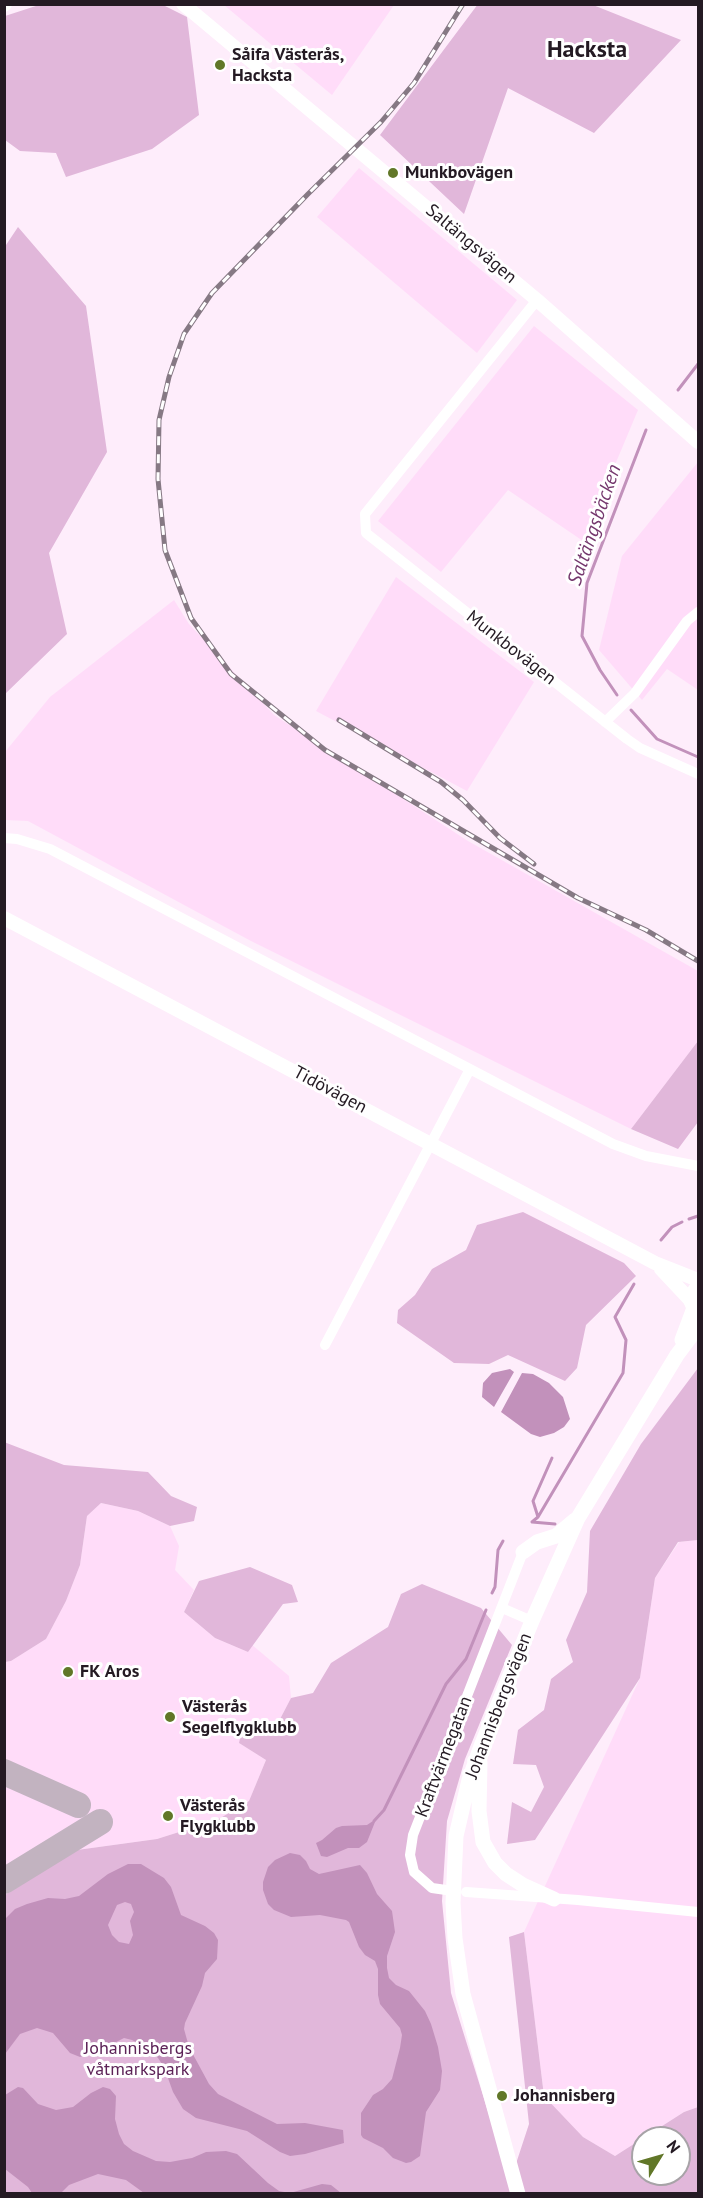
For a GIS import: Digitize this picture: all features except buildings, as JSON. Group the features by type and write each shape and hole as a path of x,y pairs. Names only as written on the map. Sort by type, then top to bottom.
{"main road":[{"name":"Johannisbergsvägen","path":"677,1355 694,1308 693,1293 699,1286"},
{"name":"Johannisbergsvägen","path":"518,2193 463,1994 455,1938 453,1903 456,1836 469,1780 481,1746 532,1621 578,1518 677,1355 699,1327"},
{"path":"523,1552 537,1542 556,1536 578,1518"},
{"path":"481,1746 479,1812 483,1842 495,1863 506,1875 554,1899"}],"street":[{"name":"Saltängsvägen","path":"183,4 537,300 699,442"},
{"name":"Munkbovägen","path":"537,300 365,514 366,533 640,748 699,774"},
{"path":"605,722 635,693 687,621 699,612"},
{"path":"4,838 37,844 60,854 626,1150 699,1166"},
{"name":"Tidövägen","path":"4,918 655,1263 699,1280"},
{"path":"325,1345 470,1069"},
{"name":"Tidövägen","path":"655,1263 694,1308"},
{"name":"Kraftvärmegatan","path":"446,1890 432,1888 414,1872 410,1855 413,1835 523,1552"},
{"path":"502,1608 532,1621"},
{"path":"466,1892 699,1912"}],"shaded area":[{"path":"224,5 394,5 332,95"},
{"path":"359,168 517,300 477,353 317,217"},
{"path":"534,326 638,410 583,541 508,490 441,572 378,521"},
{"path":"698,462 698,690 667,669 642,700 599,650 622,556"},
{"path":"396,577 534,682 467,791 316,711"},
{"path":"174,600 189,624 274,715 468,841 698,971 698,1041 631,1129 251,941 28,821 5,820 5,752 50,697"},
{"path":"510,1369 514,1372 494,1407 482,1397 483,1383 492,1373"},
{"path":"522,1373 533,1374 549,1383 563,1397 570,1419 564,1427 540,1437 531,1434 501,1412"},
{"path":"101,1503 138,1511 170,1526 179,1546 175,1570 194,1590 184,1612 215,1638 248,1652 251,1644 289,1676 291,1698 279,1721 239,1743 266,1760 249,1801 217,1820 157,1839 77,1850 5,1895 5,1662 11,1661 46,1639 66,1601 80,1565 87,1516"},
{"path":"698,1540 698,2107 684,2112 662,2126 631,2126 631,2146 615,2156 583,2137 544,2096 524,1932 640,1678 655,1578 679,1542"},
{"path":"375,1822 367,1842 359,1848 348,1848 327,1857 321,1856 316,1843 336,1828 367,1825"},
{"path":"290,1853 300,1855 310,1869 319,1874 360,1865 367,1873 377,1894 392,1911 395,1932 387,1956 389,1978 396,1985 409,1991 425,2011 438,2047 442,2071 440,2090 426,2112 420,2156 411,2162 406,2163 393,2158 383,2148 361,2135 361,2113 373,2095 383,2089 392,2079 402,2035 400,2028 380,2004 378,1969 375,1961 365,1955 359,1947 349,1922 346,1920 320,1915 291,1917 274,1910 268,1904 263,1882 268,1867 275,1860"},
{"path":"128,1864 141,1864 164,1878 171,1887 181,1915 205,1926 214,1933 218,1940 217,1959 205,1973 184,2029 189,2047 209,2084 218,2094 277,2124 305,2123 343,2130 344,2143 290,2156 247,2131 196,2118 183,2109 158,2058 148,2048 132,2040 124,2038 93,2054 80,2057 70,2053 53,2033 37,2028 20,2034 5,2054 5,1919 15,1909 27,1904 48,1898 65,1899 79,1896 108,1874","holes":["125,1902 131,1904 134,1912 130,1921 133,1935 129,1944 119,1942 112,1935 108,1925 117,1905"]},
{"path":"18,2087 23,2088 38,2104 56,2110 73,2107 103,2087 110,2089 116,2096 115,2119 119,2134 124,2144 133,2151 156,2161 170,2162 192,2158 206,2152 226,2151 237,2154 279,2191 290,2193 144,2193 126,2180 98,2174 69,2185 61,2193 32,2193 28,2187 5,2169 5,2095"},
{"path":"322,2184 331,2185 341,2193 290,2193"}],"green space":[{"path":"478,4 593,5 681,40 594,133 508,88 464,214 380,135"},
{"path":"39,5 163,5 187,17 199,115 152,149 66,177 56,153 20,151 5,140 5,16"},
{"path":"18,227 86,306 107,452 49,553 67,634 5,694 4,248"},
{"path":"698,1041 698,1122 678,1149 631,1129"},
{"path":"523,1212 624,1263 636,1276 586,1325 577,1368 565,1381 508,1355 489,1364 454,1363 397,1323 398,1310 415,1295 432,1269 466,1250 477,1225"},
{"path":"698,1368 698,1540 678,1542 655,1578 640,1678 535,1840 507,1844 512,1802 531,1812 544,1787 536,1765 513,1764 518,1730 544,1710 551,1679 573,1662 566,1640 587,1592 590,1531 641,1444"},
{"path":"4,1442 64,1465 148,1472 171,1496 197,1507 194,1521 170,1526 138,1511 101,1503 87,1516 80,1565 66,1601 46,1639 11,1661 5,1662"},
{"path":"250,1567 292,1585 298,1602 283,1604 248,1652 215,1638 184,1612 199,1581"},
{"name":"Johannisbergs våtmarkspark","path":"422,1584 481,1608 512,1645 465,1759 447,1821 442,1901 451,1993 510,2182 529,2124 509,1937 524,1932 544,2096 583,2137 615,2156 631,2146 631,2186 691,2186 691,2126 662,2126 684,2112 698,2107 698,2193 5,2194 5,1895 77,1850 157,1839 217,1820 249,1801 266,1760 239,1743 243,1725 279,1721 291,1698 313,1693 331,1663 388,1627 401,1594"}],"waterway":[{"name":"Saltängsbäcken","path":"678,390 698,364"},
{"name":"Saltängsbäcken","path":"617,695 600,670 582,636 587,583 646,430"},
{"name":"Saltängsbäcken","path":"631,710 657,739 698,757"},
{"path":"689,1219 698,1216"},
{"path":"661,1240 672,1227 682,1222"},
{"path":"532,1522 538,1517 623,1373 626,1340 615,1317 634,1284"},
{"path":"538,1517 533,1501 552,1458"},
{"path":"532,1522 555,1524"},
{"path":"492,1593 495,1587 498,1550 503,1541"},
{"path":"374,1821 384,1810 446,1684 466,1659 486,1610"}],"taxiway":[{"path":"4,1772 78,1805"},
{"path":"4,1881 100,1822"}],"railway":[{"path":"463,4 414,83 381,122 212,293 184,334 169,377 159,420 158,479 165,550 191,618 231,674 325,750 578,898 646,930 698,961"},
{"path":"339,720 441,782 463,800 500,838 534,864"}],"place":[{"name":"Såifa Västerås, Hacksta","path":"220,65"},
{"name":"Munkbovägen","path":"393,173"},
{"name":"FK Aros","path":"68,1672"},
{"name":"Västerås Segelflygklubb","path":"170,1717"},
{"name":"Västerås Flygklubb","path":"168,1816"},
{"name":"Johannisberg","path":"502,2096"}],"district":[{"name":"Hacksta","path":"587,50"}]}
